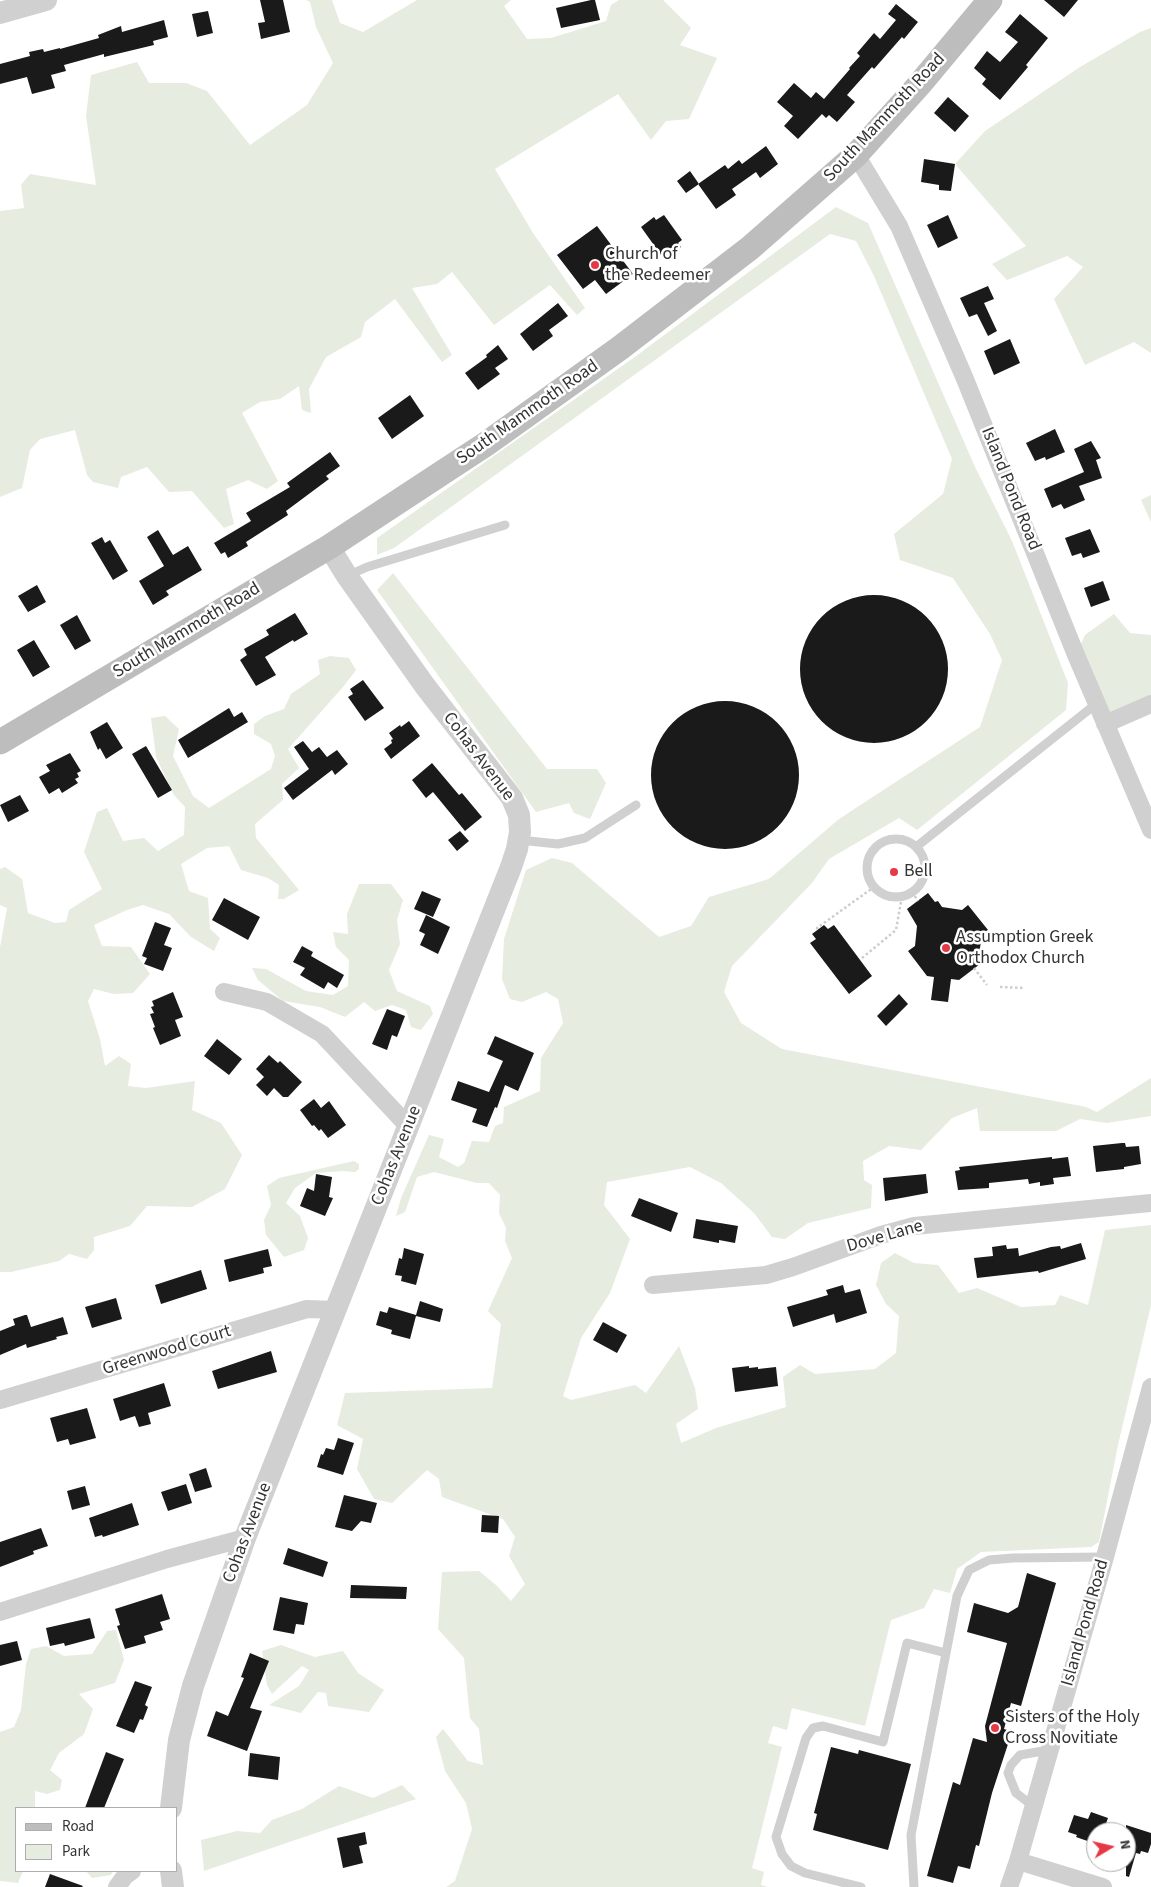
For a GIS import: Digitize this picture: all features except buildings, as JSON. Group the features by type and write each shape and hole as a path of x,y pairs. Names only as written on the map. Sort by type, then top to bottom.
{"main road":[{"name":"South Mammoth Road","path":"0,742 330,547 486,444 620,348 750,248 856,155 919,85 990,0"}],"street":[{"path":"0,14 46,0"},
{"name":"Island Pond Road","path":"856,155 899,226 965,379 1096,704 1151,830"},
{"name":"Cohas Avenue","path":"171,1807 179,1740 193,1686 245,1538 409,1127 511,867 519,840 519,815 512,798 425,686 347,576 330,547"},
{"path":"1105,724 1151,704"},
{"path":"224,992 267,1002 322,1034 409,1127"},
{"name":"Dove Lane","path":"653,1284 766,1275 793,1268 881,1235 914,1226 1151,1203"},
{"name":"Greenwood Court","path":"0,1400 307,1309 336,1310"},
{"name":"Island Pond Road","path":"1009,1887 1105,1557 1151,1387"},
{"path":"0,1612 245,1538"},
{"path":"1018,1861 1104,1887"},
{"path":"117,1887 131,1872"},
{"path":"171,1872 173,1887"}],"lane":[{"path":"347,576 368,566 505,525"},
{"path":"916,846 1096,704"},
{"path":"519,840 558,844 585,838 636,805"},
{"path":"899,839 908,841 916,846 922,854 925,874 921,883 912,892 902,896 886,896 874,887 868,876 867,866 869,857 874,849 881,843 899,839"},
{"path":"914,1887 911,1835 957,1596 969,1570 989,1560 1105,1557"},
{"path":"861,1887 805,1873 791,1866 782,1854 776,1837 806,1738 813,1728 823,1726 883,1742 908,1643 946,1653"},
{"path":"1033,1806 1016,1793 1008,1773 1011,1765 1020,1755 1049,1750"}],"path":[{"path":"818,930 817,928 874,887"},
{"path":"912,892 918,901"},
{"path":"862,958 896,930 903,907 902,896"},
{"path":"974,968 987,985"},
{"path":"1000,987 1024,988"}],"green space":[{"path":"306,0 332,0 340,23 363,32 417,0 511,0 504,6 527,39 551,38 606,21 611,5 619,0 663,0 691,28 680,45 717,58 689,119 666,121 651,140 618,94 495,169 533,233 585,308 577,315 550,285 494,325 452,272 437,284 412,288 452,355 442,362 395,299 365,322 361,337 326,357 309,389 311,413 302,410 299,386 280,399 260,402 242,413 278,481 267,489 248,480 226,489 234,524 224,528 192,491 169,492 147,467 121,477 118,488 93,482 87,475 75,430 40,439 30,450 22,488 0,497 0,211 24,208 21,185 30,174 96,185 86,116 91,75 137,62 149,83 186,83 207,91 250,145 307,105 333,63 316,27 310,2"},
{"path":"1151,28 1151,353 1134,342 1085,365 1054,299 1083,267 1067,256 1007,280 992,264 1026,246 955,164 985,131 1080,67 1140,32"},
{"path":"836,207 868,223 976,469 1012,541 1068,683 1066,710 917,830 899,818 829,859 812,883 732,966 724,992 741,1023 782,1049 1086,1107 1097,1112 1151,1078 1151,1116 1107,1123 1080,1119 1056,1131 980,1131 977,1108 952,1118 921,1150 889,1146 863,1161 864,1180 872,1185 871,1208 808,1223 785,1239 772,1237 754,1213 721,1183 690,1167 607,1182 604,1205 630,1239 610,1293 581,1338 563,1396 571,1400 635,1385 646,1393 679,1346 695,1388 698,1409 676,1424 681,1443 716,1428 786,1407 783,1377 800,1365 815,1374 875,1369 896,1353 899,1316 886,1304 876,1285 881,1263 895,1253 914,1263 938,1265 959,1293 977,1288 1021,1307 1055,1305 1060,1295 1088,1305 1105,1230 1151,1225 1151,1305 1118,1445 1099,1542 1091,1547 981,1552 957,1569 950,1593 934,1589 924,1608 891,1620 865,1726 792,1708 787,1730 773,1726 768,1743 782,1747 752,1868 764,1872 761,1885 768,1887 446,1887 455,1881 472,1829 466,1803 445,1771 436,1737 443,1729 468,1761 483,1765 479,1729 470,1718 464,1658 438,1629 442,1572 479,1571 511,1601 525,1584 509,1556 515,1537 503,1519 442,1497 439,1479 427,1470 392,1503 374,1499 357,1469 363,1439 337,1425 345,1393 492,1388 501,1324 488,1311 512,1258 505,1241 506,1228 499,1213 500,1195 489,1183 477,1183 434,1172 417,1177 405,1212 396,1216 401,1198 429,1135 444,1139 439,1157 458,1167 464,1163 472,1141 489,1142 495,1126 503,1123 504,1107 540,1091 541,1058 563,1023 558,999 546,992 522,1002 510,999 502,979 504,939 526,870 552,858 572,863 659,937 691,926 709,897 769,879 839,819 980,727 1002,660 990,634 953,578 900,560 894,534 943,494 952,459 874,276 856,241 830,234 394,548 377,555 377,538 632,359"},
{"path":"1151,495 1151,522 1141,500"},
{"path":"393,573 547,769 597,769 606,783 590,819 574,813 569,803 536,812 377,590"},
{"path":"1114,614 1130,633 1151,635 1151,704 1105,724 1076,655 1085,635"},
{"path":"330,656 349,658 356,670 288,749 299,768 282,784 283,800 255,824 256,838 299,890 284,899 278,899 279,885 268,878 241,870 229,846 207,848 181,864 189,891 208,898 210,929 220,938 214,951 191,937 169,914 143,905 94,925 102,946 131,947 150,974 133,993 114,994 94,989 88,1001 100,1039 105,1066 119,1056 131,1064 128,1086 146,1088 195,1081 192,1110 221,1123 242,1155 225,1189 192,1207 147,1206 130,1226 94,1237 94,1250 87,1259 69,1254 59,1261 11,1272 0,1272 0,947 7,908 0,905 0,869 5,867 22,879 28,913 55,923 66,922 69,910 102,889 84,852 97,812 107,808 123,841 144,838 158,851 184,835 185,807 174,795 156,757 151,718 165,716 179,729 173,756 193,796 209,808 271,769 275,756 271,744 254,734 254,724 265,716 284,709 291,694 320,674 318,660"},
{"path":"359,884 391,884 403,900 397,920 400,944 389,970 397,991 430,1006 433,1014 421,1030 411,1027 406,1010 392,1005 375,1011 364,1002 345,1017 320,1007 283,1001 258,980 252,968 266,969 306,991 333,995 348,986 349,960 336,947 333,932 348,934 347,914"},
{"path":"354,1161 359,1164 359,1169 355,1172 316,1173 295,1188 286,1203 300,1216 308,1238 304,1250 284,1257 266,1235 264,1220 271,1205 267,1186 279,1178"},
{"path":"116,1630 124,1660 115,1683 79,1694 93,1709 84,1734 59,1753 50,1770 62,1780 60,1790 47,1794 35,1791 35,1807 15,1807 15,1872 23,1872 18,1883 0,1881 0,1732 14,1727 21,1710 26,1664 31,1649 46,1646 64,1656 92,1654 107,1631"},
{"path":"281,1645 315,1657 343,1651 358,1673 384,1690 369,1712 328,1706 326,1693 318,1692 301,1713 269,1705 299,1686 309,1670 302,1666 272,1694 267,1685 262,1651"},
{"path":"402,1785 416,1799 204,1871 201,1840 237,1831 260,1833 272,1820 302,1809 339,1786 373,1798"},
{"path":"87,1872 112,1872 111,1875 92,1878"}],"place":[{"name":"Church of the Redeemer","path":"595,265"},
{"name":"Bell","path":"894,872"},
{"name":"Assumption Greek Orthodox Church","path":"946,948"},
{"name":"Sisters of the Holy Cross Novitiate","path":"995,1728"}]}
